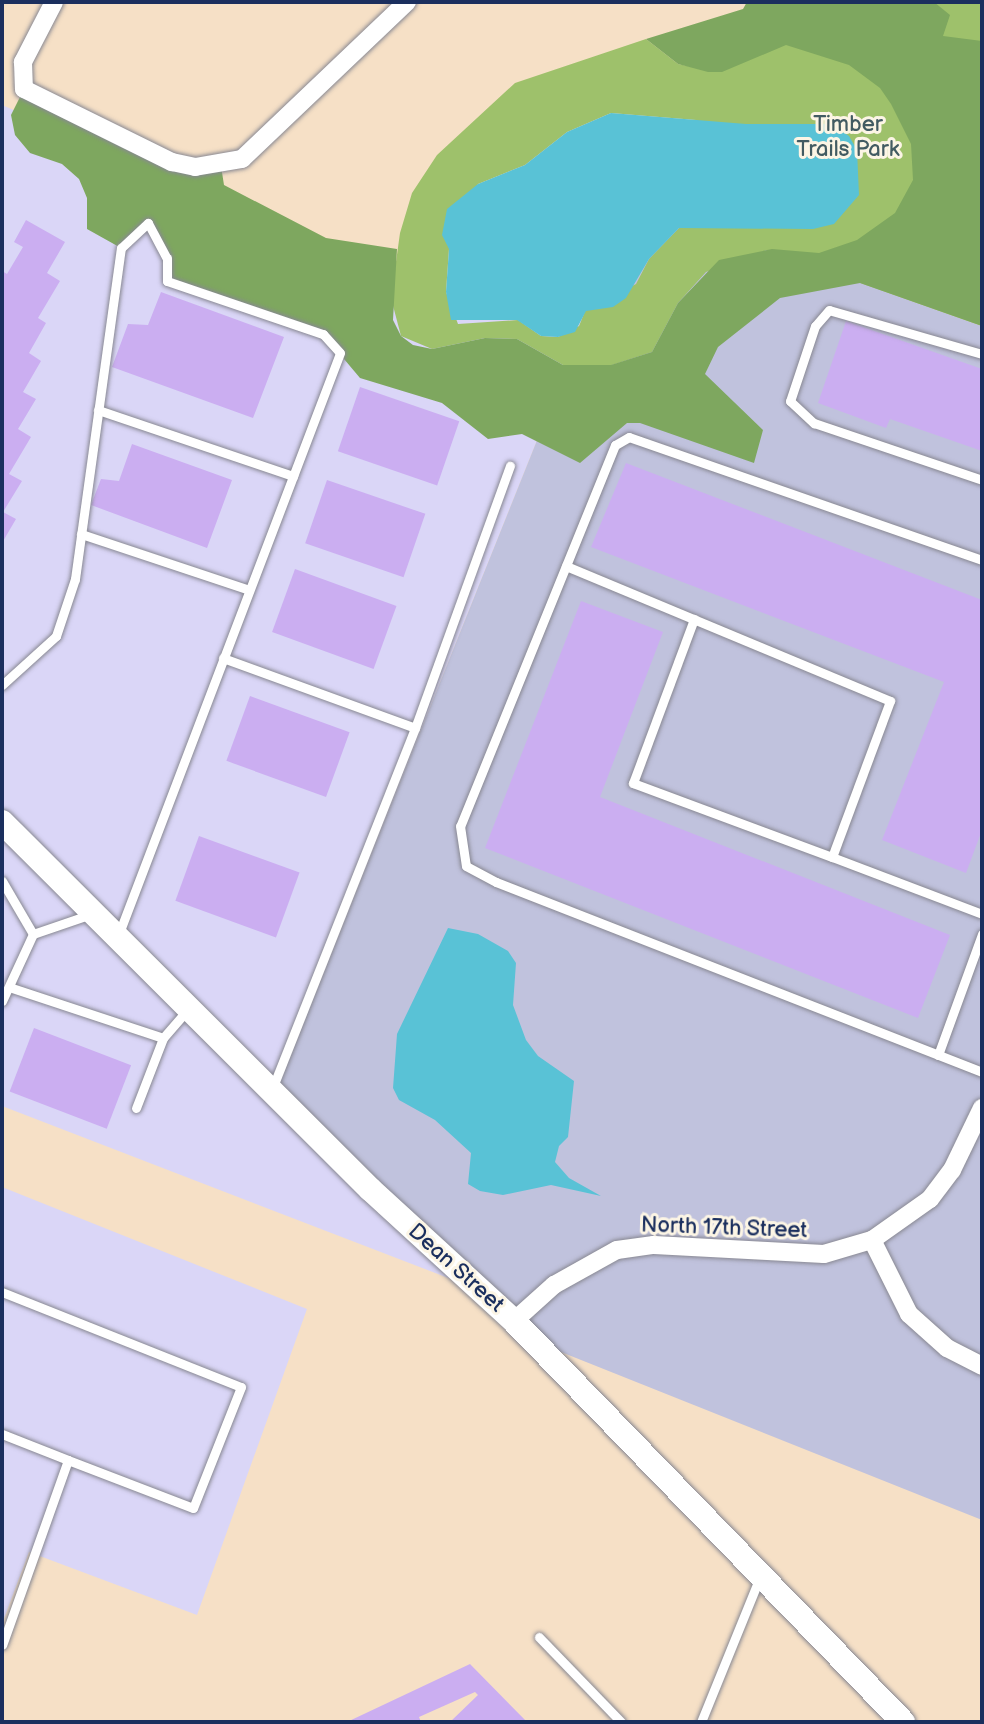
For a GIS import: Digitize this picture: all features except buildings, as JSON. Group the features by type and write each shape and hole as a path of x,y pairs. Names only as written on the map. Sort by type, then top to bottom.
{"street":[{"path":"54,2 22,76 24,89 34,98 158,155 195,167 221,166 257,145 407,2"},
{"name":"Dean Street","path":"2,822 370,1189 514,1321 903,1722"},
{"name":"North 17th Street","path":"514,1321 566,1278 617,1250 654,1245 824,1254 872,1240 930,1199 952,1170 982,1108"},
{"path":"872,1240 909,1314 947,1348 982,1366"}],"lane":[{"path":"2,685 56,636 75,579 121,248 148,223 167,258 167,281 323,334 340,353 117,937"},
{"path":"982,354 829,310 815,326 790,401 814,423 982,480"},
{"path":"98,410 293,476"},
{"path":"982,560 638,437 615,445 460,826 466,866 496,882 982,1072"},
{"path":"272,1089 415,728 510,466"},
{"path":"81,534 249,590"},
{"path":"566,566 890,701 832,857"},
{"path":"694,619 633,783 982,914"},
{"path":"223,658 415,728"},
{"path":"2,881 33,934"},
{"path":"2,1001 33,934 94,913"},
{"path":"938,1055 982,934"},
{"path":"9,987 163,1038"},
{"path":"136,1108 163,1038 188,1008"},
{"path":"2,1292 241,1387 193,1508 2,1434"},
{"path":"2,1645 68,1460"},
{"path":"701,1722 760,1577"},
{"path":"539,1637 621,1722"}],"shaded area":[{"path":"2,105 470,305 596,293 278,1087 2,814"},
{"path":"658,211 982,326 982,1520 546,1346 278,1087 596,293"},
{"path":"2,828 469,1286 2,1106"},
{"path":"2,1187 307,1309 197,1615 29,1552 2,1624"}],"green space":[{"name":"Timber Trails Park","path":"747,2 982,2 982,326 767,250 706,272 678,303 652,352 612,365 563,365 517,339 485,338 432,349 401,336 391,298 400,233 412,193 437,155 515,83 646,39 678,64 717,72","holes":["611,113 696,120 679,228 649,259 636,284 585,311 579,326 558,337 541,336 518,320 458,324 446,292 449,249 478,184 525,165 567,132"]},
{"path":"747,2 934,2 950,15 943,36 982,41 982,326 860,283 780,298 718,347 705,374 763,430 754,463 640,423 627,423 580,463 522,434 488,439 442,403 360,378 323,334 167,281 167,258 148,223 121,248 87,229 87,198 79,179 62,164 30,153 15,135 11,115 24,89 172,162 221,166 224,185 326,238 397,249 393,320 401,336 413,345 432,349 485,338 517,339 563,365 611,365 652,352 678,303 719,260 772,249 819,253 857,240 895,213 913,180 911,144 891,104 880,88 849,65 786,45 722,72 708,72 678,64 646,39 743,9"}],"water":[{"path":"611,113 746,124 831,124 849,136 857,150 859,195 834,224 813,229 679,228 649,259 626,298 613,307 586,311 575,332 558,337 541,336 517,320 451,320 446,292 449,249 442,235 447,209 478,184 525,165 567,132"},
{"path":"448,928 478,934 508,951 516,963 513,1005 526,1040 538,1056 574,1081 568,1137 559,1146 555,1162 569,1178 601,1196 551,1185 503,1195 480,1191 468,1184 471,1153 435,1120 399,1100 393,1088 397,1034"}]}
